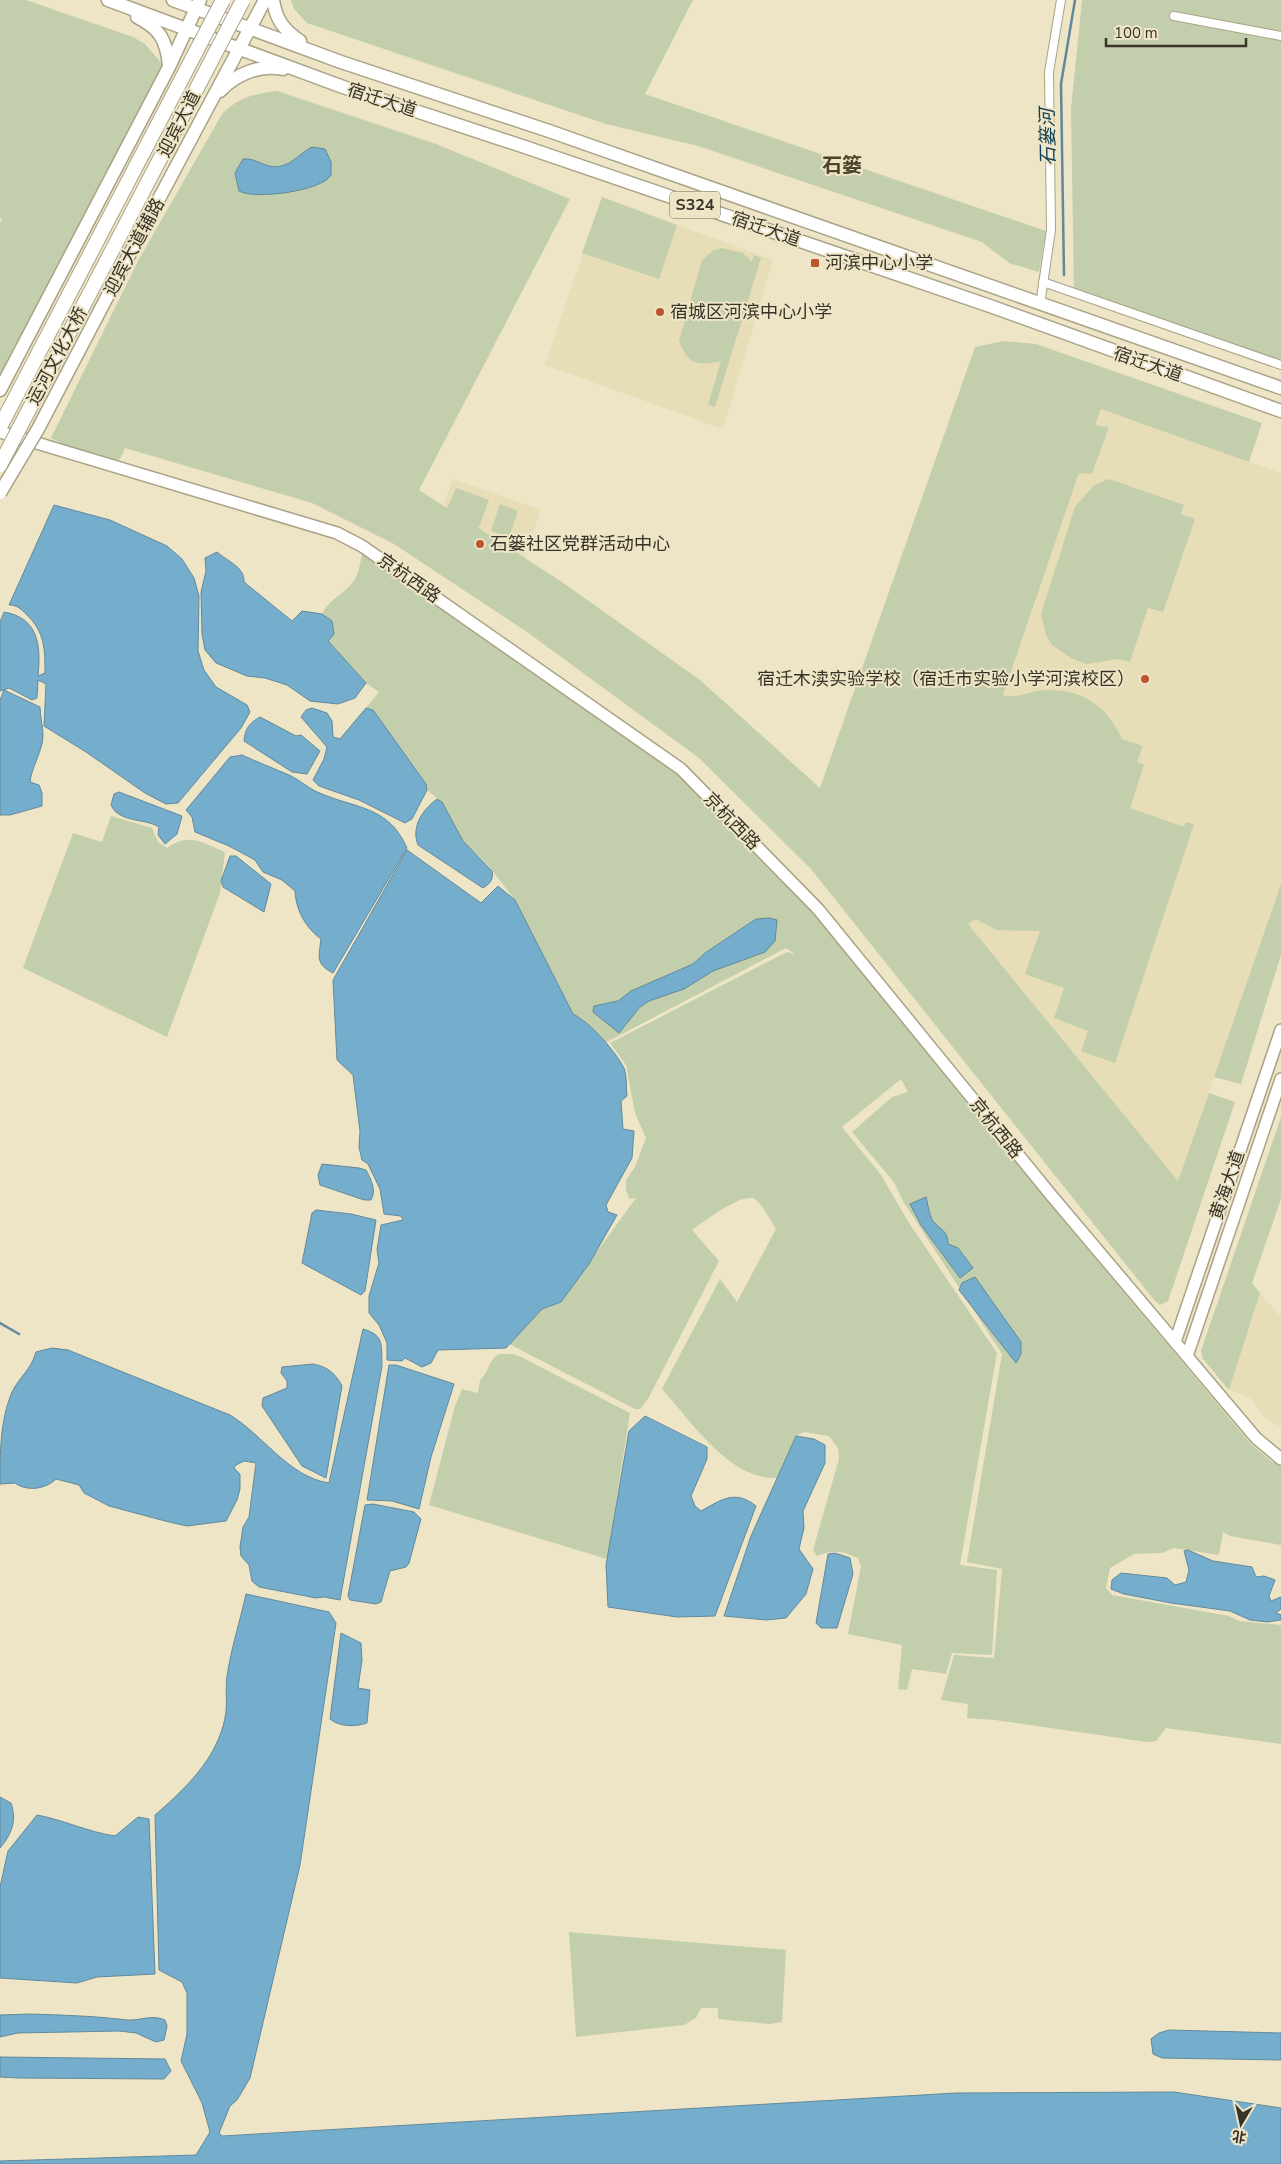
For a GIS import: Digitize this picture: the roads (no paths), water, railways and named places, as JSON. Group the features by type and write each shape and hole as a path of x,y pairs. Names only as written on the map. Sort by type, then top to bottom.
{"highway":[{"name":"迎宾大道","path":"98,240 223,0"},
{"name":"迎宾大道","path":"114,247 243,0"},
{"name":"运河文化大桥","path":"0,427 98,240"},
{"name":"运河文化大桥","path":"0,465 114,247"}],"main road":[{"name":"宿迁大道","path":"107,0 309,74 980,302 1281,411"},
{"path":"107,0 149,23 160,33 167,46 169,66"},
{"name":"宿迁大道","path":"173,0 198,4 250,28 324,55 558,134 1281,388"},
{"name":"迎宾大道辅路","path":"0,492 38,429 265,0"},
{"path":"273,0 279,23 287,32 324,55"},
{"path":"0,390 169,66 198,4"},
{"path":"212,100 235,77 249,71 278,68 309,74"},
{"name":"京杭西路","path":"0,432 337,533 362,546 680,769 818,909 1051,1195 1256,1438 1281,1459"},
{"name":"黄海大道","path":"1175,1342 1281,1030"},
{"name":"黄海大道","path":"1187,1356 1281,1079"}],"street":[{"path":"1040,304 1051,230 1050,72 1061,0"},
{"path":"1174,16 1281,36"},
{"path":"1043,282 1281,365"}],"water":[{"path":"312,147 325,149 331,162 331,175 325,181 315,186 273,194 247,194 239,191 235,173 243,159 276,167 289,163"},
{"path":"54,505 110,520 167,546 182,559 194,578 199,596 198,651 204,670 216,687 247,705 250,712 241,728 178,803 166,804 145,793 86,752 44,726 46,684 38,680 37,698 32,700 9,688 0,691 0,622 4,612 16,615 31,627 38,644 38,676 45,673 43,641 37,627 21,609 9,605"},
{"path":"217,552 239,568 244,577 244,582 292,621 302,611 322,614 332,621 334,634 328,641 366,683 355,698 338,704 310,701 287,685 265,678 247,676 216,663 205,650 202,634 201,592 206,571 205,558"},
{"path":"4,690 40,707 43,732 43,741 30,782 39,785 42,793 42,806 10,815 0,815 0,700"},
{"path":"312,708 327,713 332,721 333,737 340,739 366,708 373,710 426,784 427,790 412,819 405,823 359,800 319,786 313,780 324,759 327,747 301,717 306,710"},
{"path":"260,717 296,736 301,735 320,751 307,774 292,772 244,741 248,727"},
{"path":"242,755 292,777 315,791 380,815 399,834 407,848 333,973 327,970 321,963 319,955 321,939 306,924 297,905 295,891 282,880 263,872 255,860 229,846 195,832 192,817 186,810 230,757"},
{"path":"119,792 182,816 177,834 165,844 158,835 159,827 120,815 111,805 114,794"},
{"path":"437,799 442,802 463,841 492,871 491,881 483,888 418,845 416,832 419,819"},
{"path":"407,850 481,903 498,886 515,900 573,1014 587,1023 602,1038 624,1068 627,1096 621,1101 623,1129 634,1131 632,1158 606,1205 608,1212 617,1215 589,1264 561,1302 542,1309 506,1348 438,1350 431,1363 422,1367 405,1358 402,1361 387,1360 387,1343 379,1325 369,1313 369,1296 379,1263 377,1250 381,1225 403,1220 401,1216 384,1214 380,1189 368,1164 362,1160 359,1147 360,1131 353,1075 337,1060 333,980"},
{"path":"230,856 236,856 271,884 264,912 223,887 221,881"},
{"path":"769,918 777,920 775,941 765,952 713,971 684,989 649,1001 640,1007 619,1033 593,1012 594,1006 618,1001 631,991 693,964 705,953 756,919"},
{"path":"322,1164 366,1170 373,1189 371,1200 364,1200 320,1185 318,1175"},
{"path":"926,1197 932,1219 947,1236 948,1244 958,1248 973,1268 960,1278 921,1225 910,1204"},
{"path":"316,1210 351,1214 376,1220 365,1291 361,1295 302,1263 312,1213"},
{"path":"975,1277 1021,1342 1021,1354 1016,1363 959,1290 962,1283"},
{"path":"363,1329 370,1331 378,1338 381,1347 382,1366 340,1600 324,1597 316,1598 259,1587 252,1581 249,1565 241,1556 240,1547 243,1527 249,1517 256,1463 244,1461 234,1468 240,1474 240,1489 237,1500 226,1521 187,1526 109,1506 84,1493 79,1485 56,1479 47,1485 36,1488 25,1488 15,1483 0,1484 3,1425 12,1392 31,1364 36,1352 52,1348 68,1350 230,1415 301,1473 329,1483"},
{"path":"313,1364 330,1371 342,1386 326,1478 302,1466 262,1406 263,1398 287,1388 287,1381 281,1373 282,1367"},
{"path":"389,1365 396,1365 454,1384 431,1457 419,1509 392,1501 367,1500"},
{"path":"645,1416 707,1447 707,1459 691,1496 695,1506 701,1511 722,1500 735,1497 756,1506 715,1616 677,1617 608,1607 606,1565 629,1431"},
{"path":"796,1436 814,1439 825,1445 825,1463 803,1511 804,1528 799,1549 813,1569 806,1594 786,1618 766,1620 724,1616 751,1536"},
{"path":"373,1504 414,1512 421,1519 409,1563 406,1567 390,1571 381,1602 376,1604 350,1600 348,1596 365,1505"},
{"path":"1188,1550 1213,1561 1252,1567 1256,1577 1264,1576 1275,1580 1269,1596 1271,1601 1281,1597 1281,1609 1276,1613 1281,1615 1281,1620 1267,1622 1250,1620 1230,1611 1171,1603 1124,1594 1111,1589 1112,1580 1121,1573 1167,1578 1175,1585 1186,1582 1189,1570 1184,1551"},
{"path":"835,1553 850,1558 853,1574 837,1628 821,1628 816,1623 828,1554"},
{"path":"246,1594 329,1612 336,1623 300,1865 250,2078 237,2100 230,2106 219,2133 222,2136 956,2093 1174,2092 1281,2108 1281,2164 0,2164 0,2161 196,2155 210,2132 202,2103 181,2061 187,2034 187,1993 182,1982 159,1970 155,1815 198,1772 215,1747 221,1733 226,1713 226,1681"},
{"path":"341,1633 361,1643 362,1660 358,1688 370,1690 367,1723 353,1726 338,1724 330,1719"},
{"path":"0,1797 11,1803 13,1821 8,1837 0,1848"},
{"path":"37,1815 115,1836 138,1817 149,1819 155,1974 97,1977 77,1983 0,1978 0,1887 8,1851"},
{"path":"30,2014 127,2020 160,2018 165,2020 167,2026 164,2040 156,2042 136,2033 119,2031 18,2033 0,2037 0,2015"},
{"path":"1169,2030 1281,2033 1281,2060 1162,2058 1153,2054 1151,2039 1159,2033"},
{"path":"0,2057 165,2059 171,2071 164,2079 0,2077"}],"waterway":[{"name":"石篓河","path":"1064,275 1061,84 1075,0"},
{"path":"0,1323 19,1334"}],"place":[{"name":"河滨中心小学","path":"815,263"},
{"name":"宿城区河滨中心小学","path":"660,312"},
{"name":"石篓社区党群活动中心","path":"480,544"},
{"name":"宿迁木渎实验学校（宿迁市实验小学河滨校区）","path":"1145,679"}],"district":[{"name":"石篓","path":"842,165"}]}
